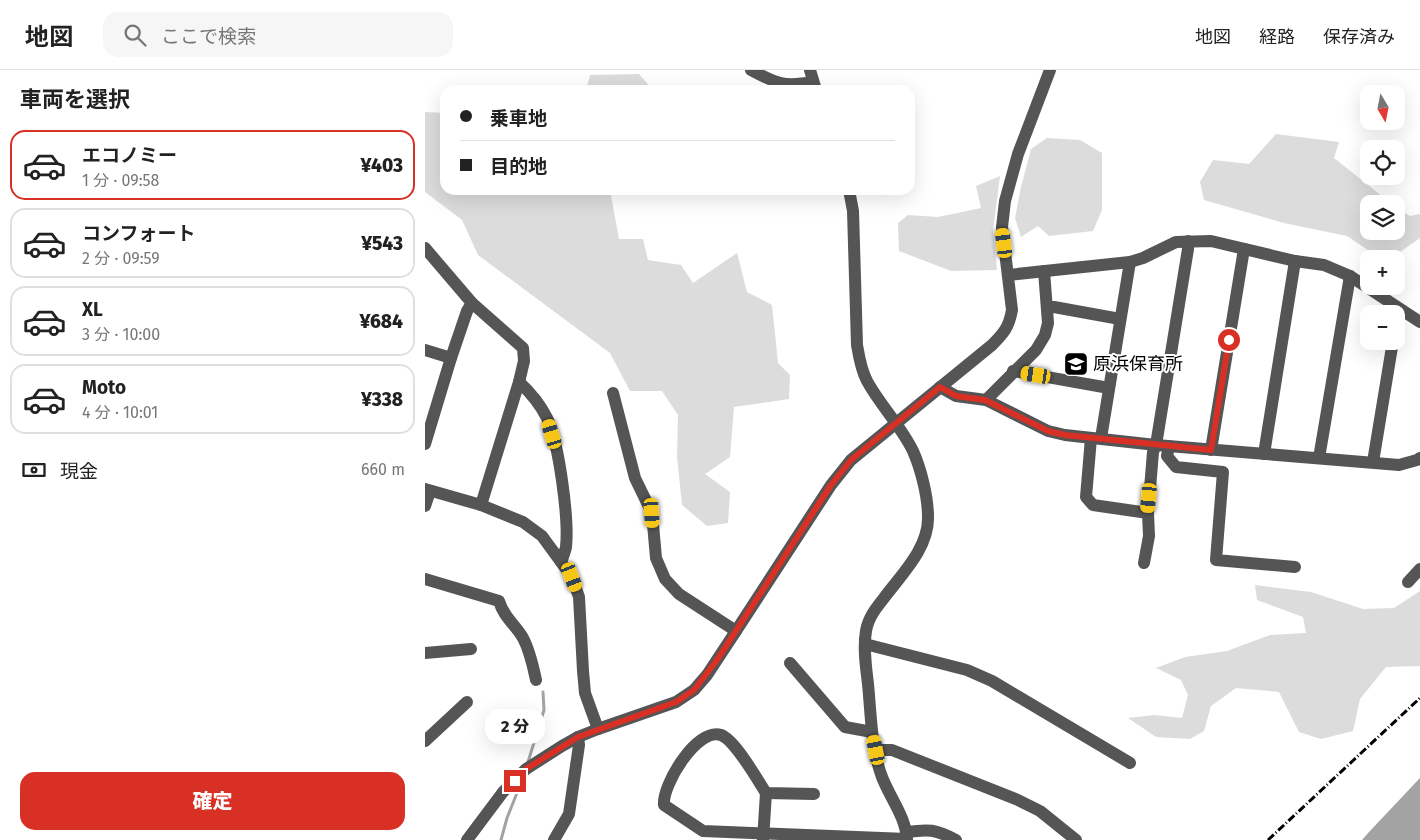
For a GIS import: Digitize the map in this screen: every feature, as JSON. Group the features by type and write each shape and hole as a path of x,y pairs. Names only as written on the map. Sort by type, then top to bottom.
{"street":[{"path":"751,70 774,82 787,85"},
{"path":"467,840 503,792 526,769 578,737 676,702 694,690 707,675 831,485 851,460 993,345 1009,324 1012,310 1002,227 1005,201 1018,154 1050,70"},
{"path":"795,85 813,81"},
{"path":"850,195 853,211 857,345 860,359 867,381 896,422 913,451 924,489 928,518 925,538 913,559 872,614 866,629 865,644 872,732 882,776 907,837"},
{"path":"1009,275 1130,262 1143,258 1176,242 1211,240 1295,261 1324,265 1350,276 1393,305"},
{"path":"1188,241 1162,445 1176,468 1223,472 1216,560 1295,567"},
{"path":"425,248 472,303 523,348 523,361 519,382 481,505"},
{"path":"1211,450 1244,249"},
{"path":"1264,454 1295,261"},
{"path":"1130,262 1109,388 1096,438 1086,497 1093,505 1148,513"},
{"path":"985,400 1013,370 1036,350 1045,336 1048,323 1044,272"},
{"path":"1319,458 1350,276"},
{"path":"425,444 451,358 467,311 472,303"},
{"path":"1047,308 1054,307 1120,319"},
{"path":"1405,313 1420,322"},
{"path":"425,350 451,358"},
{"path":"1373,462 1392,350"},
{"path":"1013,370 1109,388"},
{"path":"519,382 529,391 547,418 557,450 565,501 566,547 561,562"},
{"path":"940,387 956,396 985,400 1048,431 1065,435 1211,450 1399,465 1419,461"},
{"path":"613,393 635,478 652,513 656,558 665,579 679,594 736,631"},
{"path":"1144,563 1149,536 1148,513 1153,452 1162,445"},
{"path":"425,506 427,490 481,505 523,522 542,536 572,577 579,597 585,693 598,729"},
{"path":"1408,582 1420,569"},
{"path":"425,579 499,601 502,611 522,636 531,657 536,680"},
{"path":"865,644 967,670 992,681 1130,763"},
{"path":"425,653 471,649"},
{"path":"790,663 845,727 872,732"},
{"path":"425,741 467,702"},
{"path":"763,837 766,793 732,742 721,735 710,735 700,741 676,768 664,798 664,805 703,831 763,837 907,837 926,830 938,831 955,840"},
{"path":"554,840 569,814 579,745 578,737"},
{"path":"876,750 892,750 1017,800 1040,811 1076,840"},
{"path":"766,793 814,794"}],"shaded area":[{"path":"639,74 649,85 587,85 590,75"},
{"path":"425,112 440,113 440,195 611,195 619,239 643,239 648,260 681,265 693,283 737,253 747,292 772,305 778,363 790,375 789,399 734,407 730,457 705,474 730,492 728,523 707,526 682,505 677,457 678,415 662,391 630,391 610,353 478,255 462,220 425,192"},
{"path":"1276,134 1339,142 1334,158 1360,179 1360,185 1368,185 1381,195 1360,195 1360,240 1405,240 1405,213 1410,216 1420,214 1420,238 1403,250 1368,250 1347,236 1284,223 1204,200 1200,182 1213,160 1249,164"},
{"path":"1047,138 1080,140 1102,153 1102,210 1093,231 1049,236 1038,226 1021,237 1015,218 1021,187 1031,149"},
{"path":"1000,176 993,231 997,270 951,271 899,251 898,223 908,215 938,217 981,208 976,186"},
{"path":"1255,585 1311,592 1363,609 1394,608 1420,591 1420,666 1386,667 1360,699 1353,731 1321,739 1299,732 1279,692 1236,688 1211,706 1204,731 1190,739 1156,737 1128,718 1154,715 1182,718 1188,695 1181,680 1156,668 1185,657 1227,651 1270,635 1306,633 1303,617 1257,600"},
{"path":"1420,778 1420,840 1362,840 1369,832"}],"waterway":[{"path":"528,762 544,710 543,692"},
{"path":"501,840 507,818 523,778"}],"railway":[{"path":"1268,840 1420,698"}],"place":[{"name":"原浜保育所","path":"1076,364"}],"route":[{"path":"515,781 526,769 578,737 676,702 694,690 707,675 831,485 851,460 940,387 956,396 985,400 1048,431 1065,435 1211,450 1229,340"}]}
